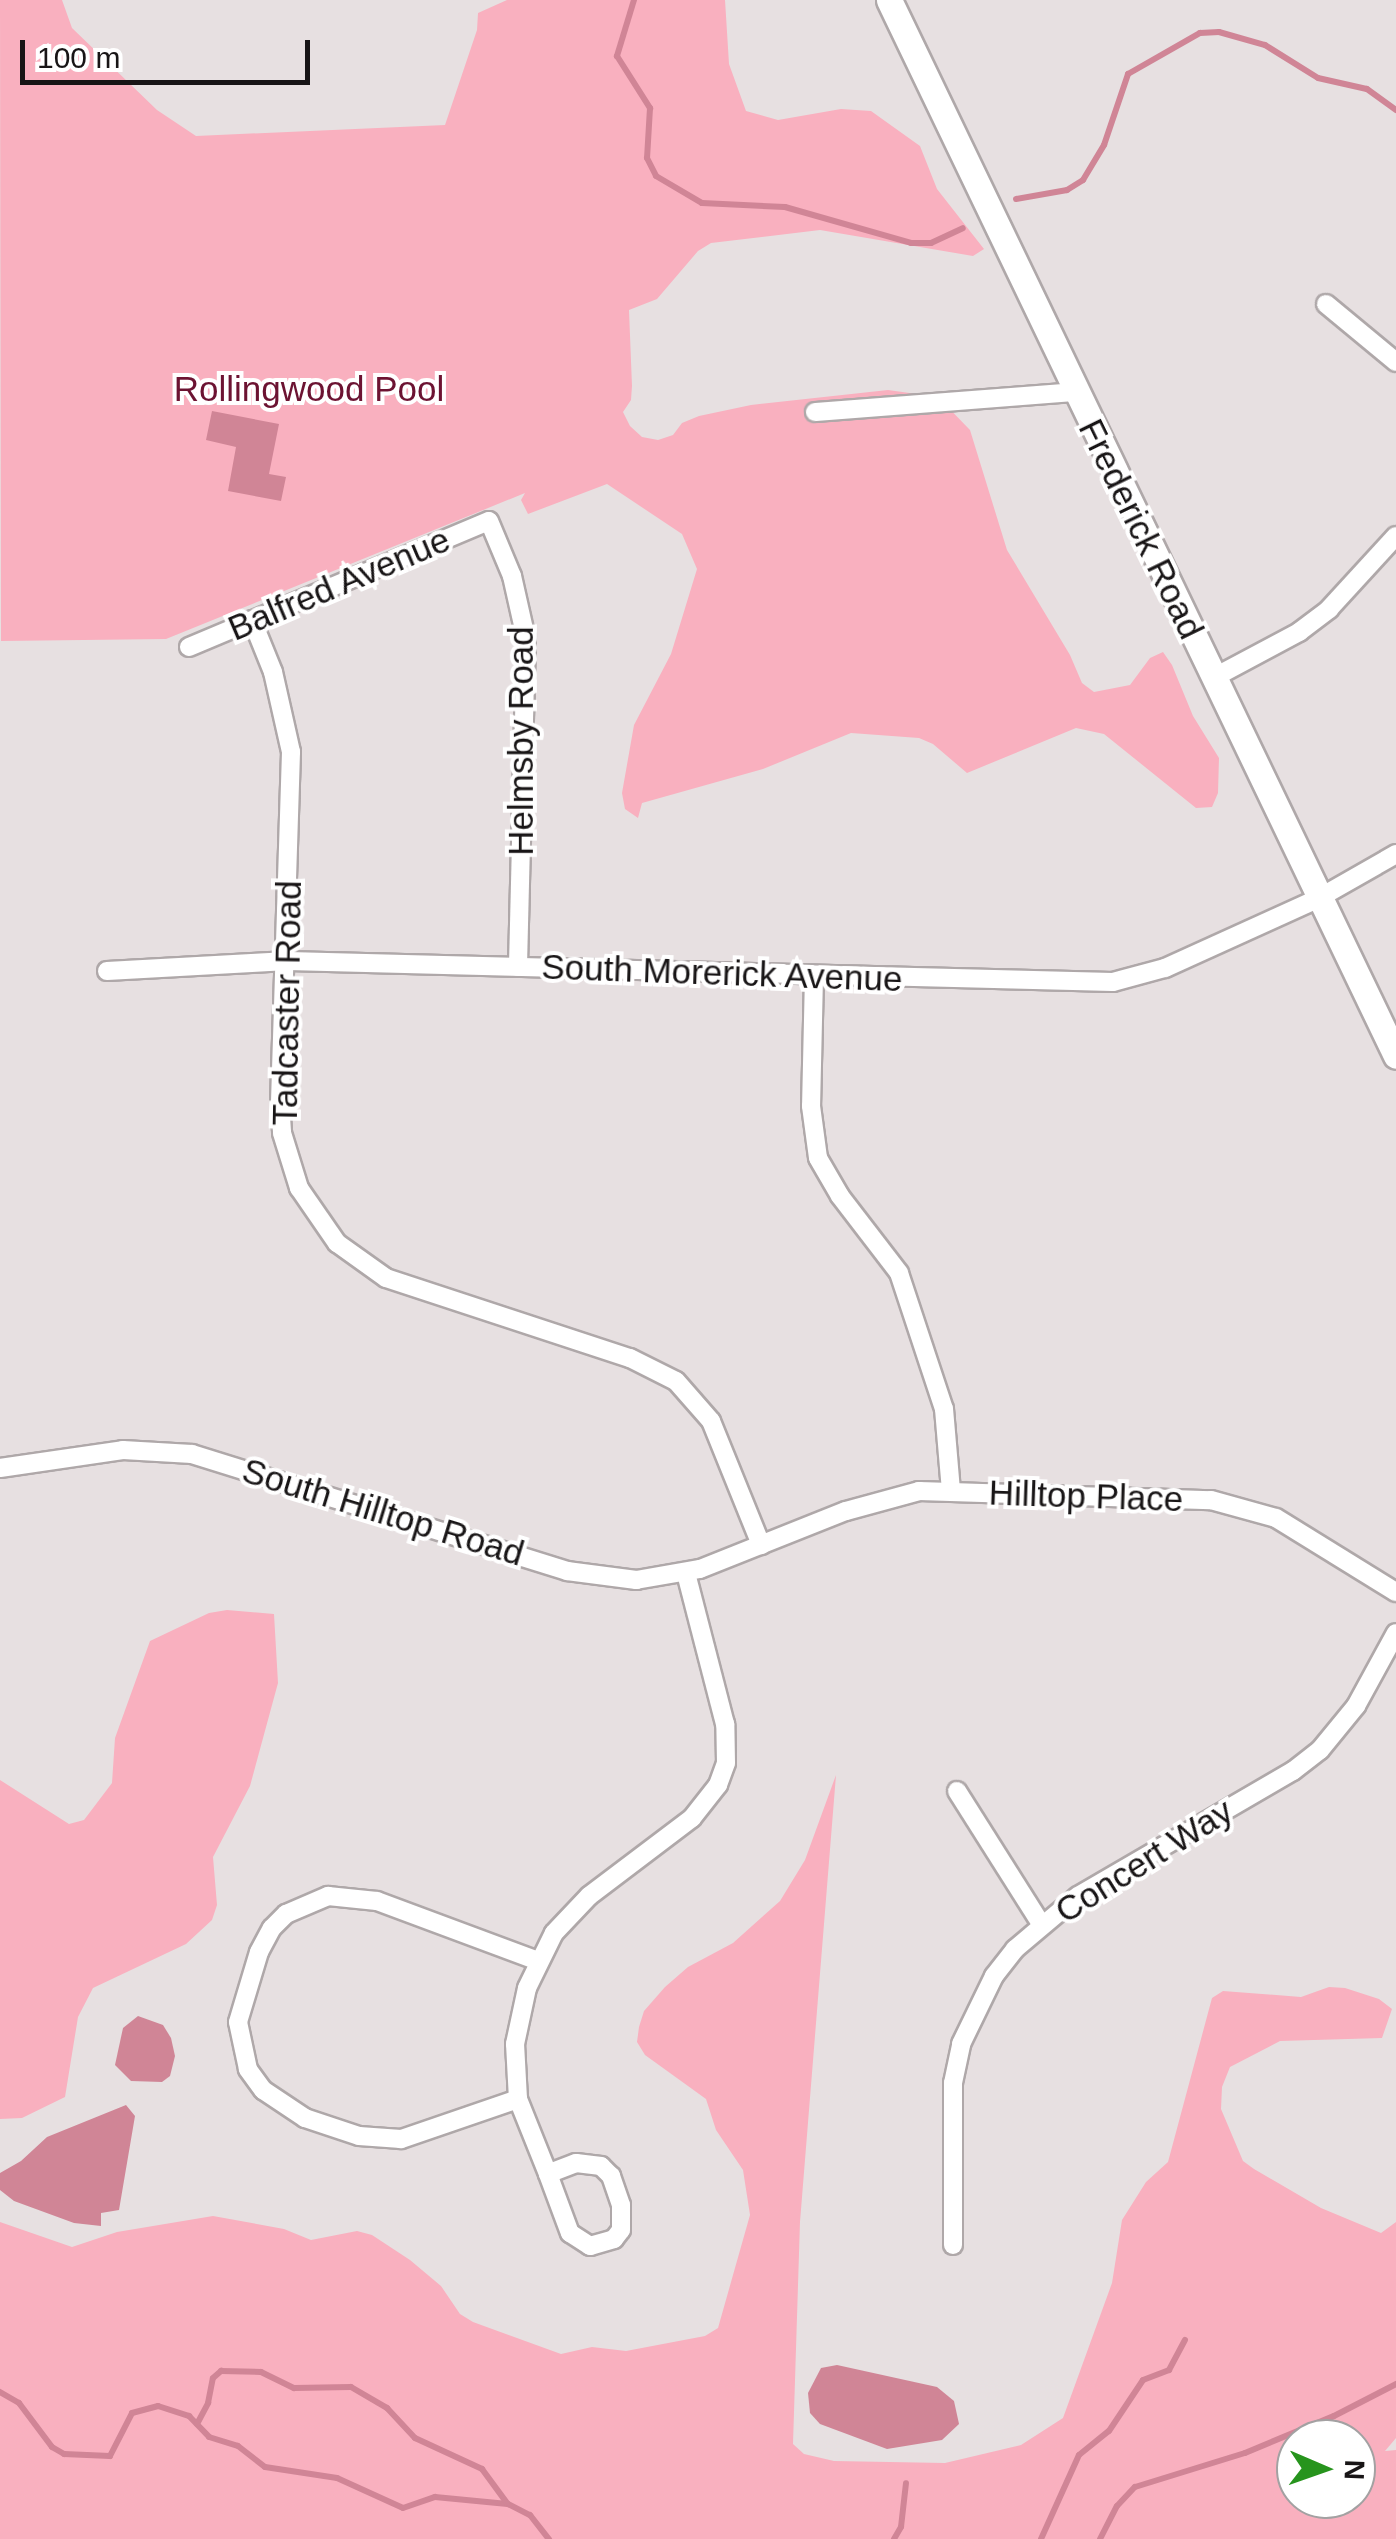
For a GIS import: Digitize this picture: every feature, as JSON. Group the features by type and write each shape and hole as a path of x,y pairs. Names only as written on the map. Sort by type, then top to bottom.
{"main road":[{"name":"Frederick Road","path":"889,0 1396,1056"}],"street":[{"path":"1326,304 1396,362"},
{"path":"815,412 1074,392"},
{"name":"Balfred Avenue","path":"188,647 489,521"},
{"name":"Helmsby Road","path":"489,521 512,576 526,638 518,967"},
{"path":"1213,678 1299,632 1329,609 1396,536"},
{"name":"Tadcaster Road","path":"252,620 274,672 291,752 282,1133 299,1188 316,1218 337,1243 386,1278 630,1358 676,1382 711,1421 761,1545"},
{"name":"South Morerick Avenue","path":"107,971 288,960 1113,982 1165,968 1319,898 1396,854"},
{"path":"814,976 811,1106 818,1158 840,1196 900,1273 944,1409 951,1491"},
{"name":"South Hilltop Road","path":"0,1468 148,1448 192,1454 567,1570 636,1580 686,1573 761,1545"},
{"name":"Hilltop Place","path":"761,1545 879,1500 951,1491 1210,1500 1247,1507 1319,1542 1396,1592"},
{"path":"548,2174 576,2163 601,2166 610,2176 622,2205 623,2219 614,2239 590,2246 570,2233 518,2099 514,2044 526,1988 554,1933 578,1907 692,1818 718,1785 726,1763 725,1724 686,1573"},
{"name":"Concert Way","path":"953,2245 951,2125 961,2044 994,1976 1041,1924 1078,1896 1293,1771 1320,1750 1356,1706 1396,1633"},
{"path":"957,1791 1041,1924"},
{"path":"518,2099 400,2139 359,2136 305,2118 263,2090 248,2069 238,2022 259,1952 272,1928 286,1914 328,1896 377,1901 538,1960"}],"green space":[{"name":"Rollingwood Pool","path":"0,0 62,0 72,28 157,110 196,136 445,125 477,30 478,13 507,0 725,0 729,64 746,111 778,120 841,109 871,111 920,146 937,189 984,249 973,256 820,230 711,243 698,251 657,299 629,310 632,386 631,400 623,412 630,426 642,437 658,440 673,435 682,423 699,416 751,405 888,390 938,397 970,430 1007,550 1070,655 1082,683 1094,692 1130,685 1150,658 1163,652 1172,665 1193,716 1219,758 1218,793 1212,807 1196,808 1104,734 1076,728 967,773 933,744 919,738 851,733 763,769 642,803 638,818 625,809 622,793 634,725 671,654 697,569 682,534 607,484 528,514 521,500 525,493 166,639 1,641"},
{"path":"227,1610 274,1614 278,1683 250,1786 213,1857 217,1905 212,1920 186,1944 93,1988 78,2017 65,2097 22,2118 0,2119 0,1780 69,1824 84,1820 112,1783 115,1738 150,1641 209,1613"},
{"path":"836,1775 800,2222 793,2444 804,2454 834,2461 945,2463 1021,2445 1063,2418 1112,2283 1122,2220 1146,2182 1168,2162 1212,1998 1223,1991 1301,1997 1329,1987 1345,1988 1379,1999 1392,2009 1382,2038 1280,2041 1230,2067 1222,2087 1221,2109 1243,2161 1254,2169 1321,2208 1381,2233 1396,2222 1396,2438 1385,2451 1396,2450 1396,2539 0,2539 0,2222 72,2247 117,2232 213,2216 284,2229 311,2240 357,2231 372,2235 410,2260 441,2286 460,2314 473,2322 561,2354 592,2347 626,2351 705,2336 718,2328 750,2215 743,2170 716,2130 706,2099 645,2055 637,2042 639,2027 644,2011 665,1987 688,1967 733,1943 780,1901 805,1860"}],"shaded area":[{"path":"212,411 279,424 269,474 286,477 281,501 228,491 236,447 206,440"},
{"path":"138,2016 163,2025 171,2038 175,2056 170,2076 162,2082 131,2081 115,2065 123,2028"},
{"path":"126,2105 135,2116 119,2210 101,2213 101,2226 74,2223 14,2201 0,2190 0,2173 21,2161 47,2137"},
{"path":"837,2365 937,2387 954,2401 959,2424 942,2440 887,2449 820,2424 810,2413 808,2393 821,2368"}],"waterway":[{"path":"634,0 617,56 650,108 647,158 656,176 702,203 785,207 911,243 931,243 963,228"},
{"path":"1016,199 1067,190 1083,180 1104,145 1128,74 1200,33 1219,32 1265,45 1318,78 1367,89 1396,110"},
{"path":"1041,2539 1079,2455 1109,2431 1143,2380 1169,2370 1185,2340"},
{"path":"197,2424 208,2403 213,2378 221,2371 261,2372 294,2388 351,2387 387,2408 415,2438 482,2469 507,2503"},
{"path":"1100,2539 1117,2506 1135,2487 1245,2453 1334,2416 1396,2384"},
{"path":"0,2392 19,2403 52,2447 64,2454 110,2456 132,2413 158,2406 189,2416 209,2437 238,2446 265,2467 337,2478 403,2508 435,2497 508,2504 530,2515 549,2539"},
{"path":"894,2539 901,2527 906,2483"}]}
